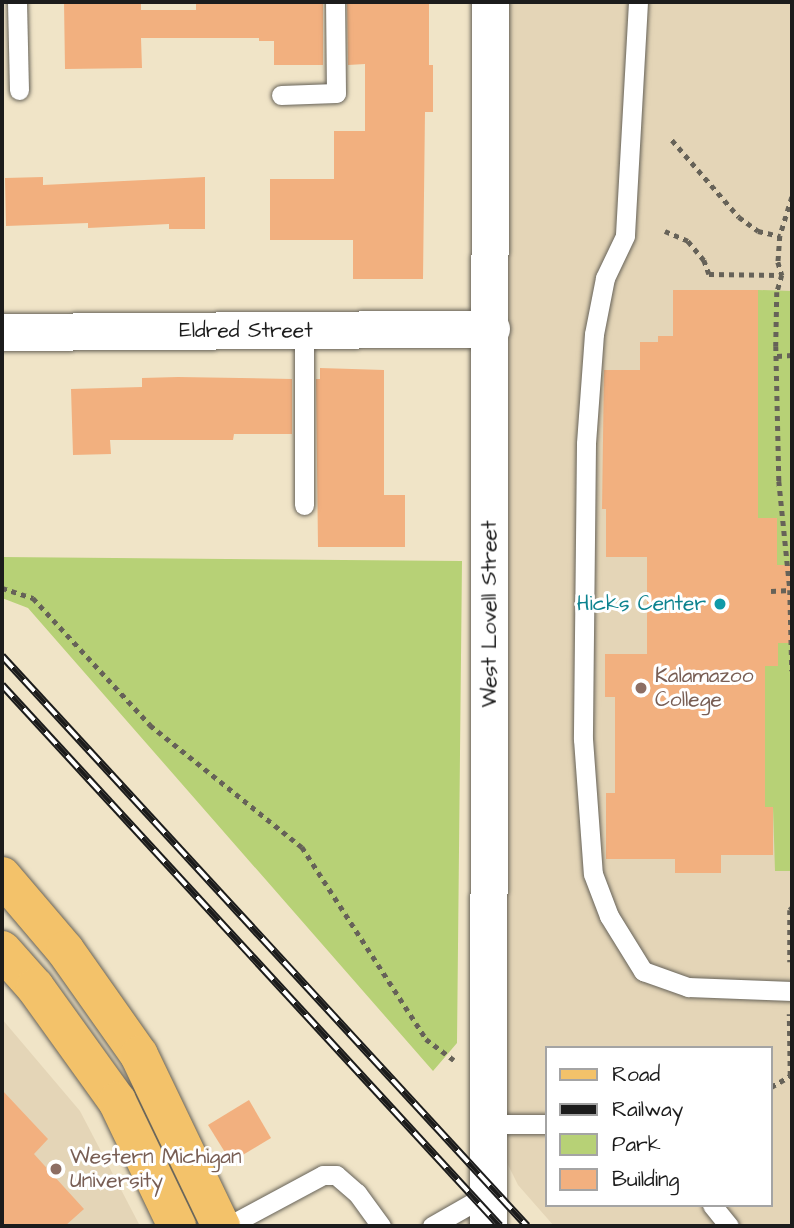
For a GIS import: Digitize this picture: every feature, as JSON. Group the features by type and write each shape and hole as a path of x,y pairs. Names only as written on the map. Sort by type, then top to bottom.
{"main road":[{"path":"2,876 101,998 139,1055 221,1226"},
{"path":"2,950 62,1025 117,1101 177,1226"}],"street":[{"name":"West Lovell Street","path":"488,1210 490,2"},
{"name":"Eldred Street","path":"2,332 491,329"}],"lane":[{"path":"16,2 19,90"},
{"path":"281,95 336,93 335,2"},
{"path":"638,2 625,236 605,278 594,334 586,444 583,739 593,874 608,916 643,971 688,987 792,991"},
{"path":"304,330 304,505"},
{"path":"488,1124 546,1124"},
{"path":"228,1226 323,1175 336,1175 357,1193 381,1226"},
{"path":"714,1207 729,1226"},
{"path":"432,1226 488,1210"}],"path":[{"path":"672,140 739,217 758,231 780,236"},
{"path":"792,197 780,236 778,262 782,275 777,292 779,481 791,590 792,671"},
{"path":"665,231 688,241 704,260 709,274 782,275"},
{"path":"777,356 792,355"},
{"path":"2,588 33,598 150,725 302,847 426,1039 450,1058"},
{"path":"771,591 791,590"},
{"path":"792,908 792,962"},
{"path":"773,1086 790,1076 789,1007 792,1007"}],"shaded area":[{"name":"Kalamazoo College","path":"490,2 792,2 792,1226 554,1226 518,1185 488,1124"},
{"name":"Western Michigan University","path":"2,1019 80,1111 140,1226 2,1226"}],"green space":[{"path":"758,290 792,291 792,565 777,565 777,518 758,518"},
{"path":"2,557 462,561 457,1043 433,1071 28,608 2,598"},
{"path":"778,643 792,643 792,871 775,871 773,807 765,807 765,666 778,666"}],"building":[{"path":"64,2 141,2 141,10 196,10 196,2 323,2 323,65 274,65 274,41 259,41 259,38 141,38 142,68 65,69"},
{"path":"347,2 429,2 429,65 433,65 433,112 425,112 423,279 353,279 353,240 270,240 270,179 334,179 334,131 365,131 365,64 348,65"},
{"path":"43,177 43,185 205,177 205,229 169,229 169,224 88,228 88,223 6,226 5,178"},
{"name":"Hicks Center","path":"673,290 758,290 758,518 777,518 777,565 792,565 792,643 778,643 778,666 765,666 765,807 773,807 773,855 721,855 721,873 675,873 675,859 606,859 606,793 615,793 615,697 605,697 605,654 647,654 647,557 606,557 606,509 602,509 604,370 640,370 640,342 658,342 658,336 673,336"},
{"path":"320,368 384,370 384,495 405,495 405,547 318,547 316,379 320,379"},
{"path":"142,378 292,379 292,434 234,434 233,440 110,440 111,454 73,455 71,389 142,387"},
{"path":"2,1090 48,1139 34,1154 84,1209 65,1226 2,1226"},
{"path":"249,1100 271,1138 231,1162 208,1125"}],"railway":[{"path":"2,656 527,1226"},
{"path":"2,685 500,1226"}],"place":[{"name":"Hicks Center","path":"720,604"},
{"name":"Kalamazoo College","path":"641,688"},
{"name":"Western Michigan University","path":"56,1169"}]}
